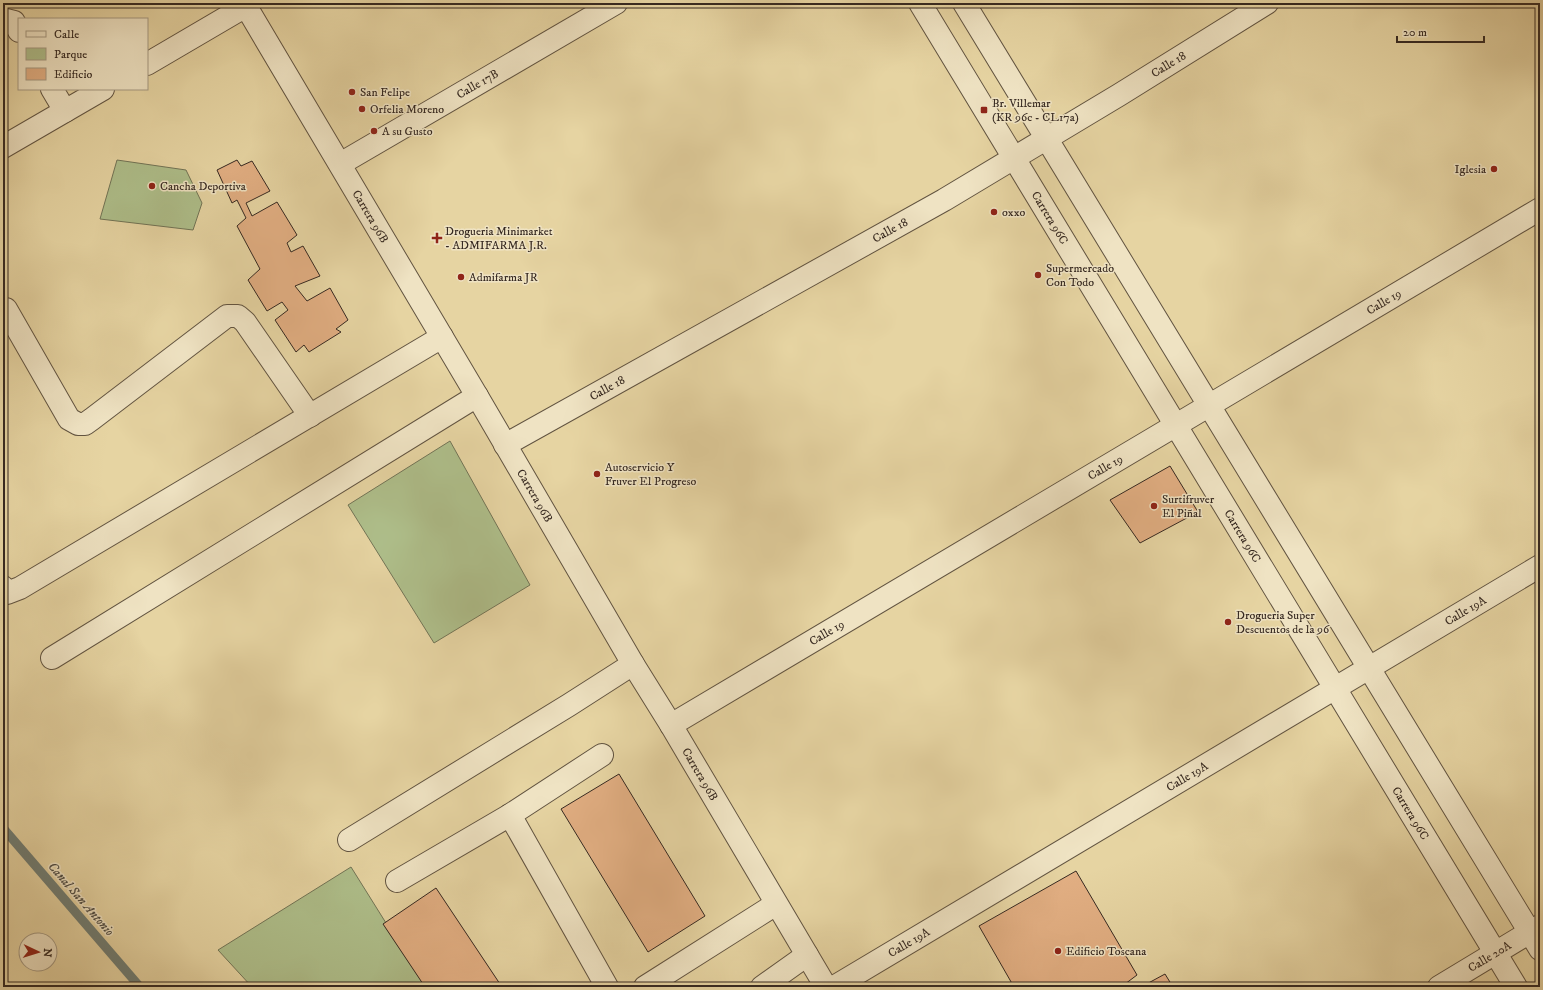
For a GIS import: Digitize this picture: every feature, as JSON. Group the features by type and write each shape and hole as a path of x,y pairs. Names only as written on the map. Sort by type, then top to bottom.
{"street":[{"name":"Calle 17B","path":"340,164 616,3"},
{"name":"Carrera 96C","path":"920,3 1516,987"},
{"path":"964,3 1369,668 1537,936"},
{"name":"Calle 18","path":"506,445 944,200 1267,3"},
{"name":"Carrera 96B","path":"245,5 506,445 633,664 671,725 826,987"},
{"path":"148,63 245,5"},
{"path":"3,21 6,20 14,22 18,28"},
{"path":"53,90 65,111"},
{"path":"3,147 101,90"},
{"name":"Calle 19","path":"671,725 1540,209"},
{"path":"6,309 69,418 78,424 85,424 92,419 227,316 238,316 245,322 310,416"},
{"path":"3,587 7,593 20,588 442,338"},
{"path":"52,658 477,396"},
{"name":"Calle 19A","path":"834,987 1540,566"},
{"path":"349,840 633,664"},
{"path":"397,881 510,815 602,755"},
{"path":"510,815 607,987"},
{"path":"645,987 776,904"},
{"name":"Calle 20A","path":"1439,987 1495,953 1537,936"},
{"path":"762,987 807,956"}],"green space":[{"name":"Cancha Deportiva","path":"117,160 186,170 202,203 193,230 100,219"},
{"path":"450,441 530,585 434,643 348,505"},
{"path":"351,867 426,987 252,987 218,950"}],"building":[{"path":"237,160 241,166 252,161 270,191 246,203 252,216 277,202 297,235 287,243 291,252 303,246 320,276 295,286 307,301 330,288 348,320 336,329 341,332 309,352 304,345 296,352 275,320 288,310 282,302 267,311 248,280 260,269 237,226 246,218 237,200 232,203 217,170"},
{"name":"Surtifruver El Piñal","path":"1170,466 1198,512 1140,543 1110,500"},
{"path":"619,774 705,916 648,952 561,809"},
{"name":"Edificio Toscana","path":"1076,871 1137,975 1121,987 1014,987 979,926"},
{"path":"436,888 502,987 425,987 383,924"},
{"path":"1165,974 1173,987 1141,987"}],"waterway":[{"name":"Canal San Antonio","path":"3,828 140,987"}],"place":[{"name":"San Felipe","path":"352,92"},
{"name":"Orfelia Moreno","path":"362,109"},
{"name":"Br. Villemar (KR 96c - CL17a)","path":"984,110"},
{"name":"A su Gusto","path":"374,131"},
{"name":"Iglesia","path":"1494,169"},
{"name":"Cancha Deportiva","path":"152,186"},
{"name":"oxxo","path":"994,212"},
{"name":"Drogueria Minimarket - ADMIFARMA J.R.","path":"437,238"},
{"name":"Supermercado Con Todo","path":"1038,275"},
{"name":"Admifarma JR","path":"461,277"},
{"name":"Autoservicio Y Fruver El Progreso","path":"597,474"},
{"name":"Surtifruver El Piñal","path":"1154,506"},
{"name":"Drogueria Super Descuentos de la 96","path":"1228,622"},
{"name":"Edificio Toscana","path":"1058,951"}]}
